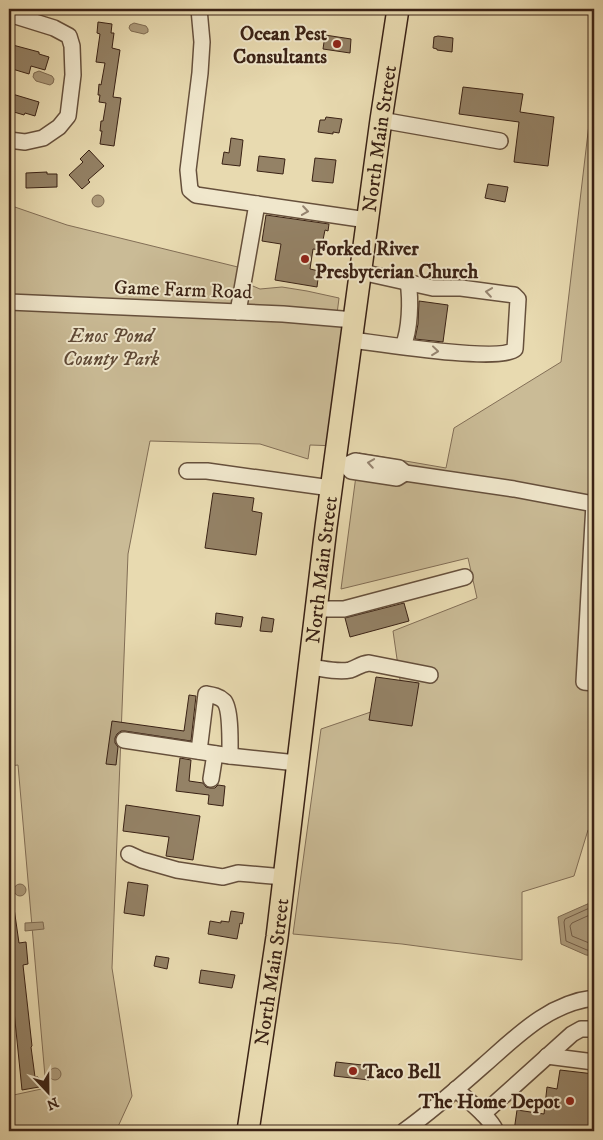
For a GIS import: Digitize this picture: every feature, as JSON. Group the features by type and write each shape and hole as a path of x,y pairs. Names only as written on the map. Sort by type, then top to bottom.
{"highway":[{"name":"North Main Street","path":"248,1131 277,937 331,488 340,464 353,330 367,220 398,9"}],"street":[{"path":"199,9 202,42 188,170 190,190 196,195 367,220"},
{"path":"9,14 54,28 69,36 72,46 73,75 68,116 58,127 43,138 25,142 9,140"},
{"path":"381,120 500,141"},
{"path":"238,312 257,204"},
{"path":"361,272 408,282 410,292 408,330 403,346"},
{"name":"Game Farm Road","path":"9,302 283,314 353,330 403,346 439,352 499,354 511,352 515,349 518,299 514,295 461,288 433,288 408,282"},
{"path":"340,464 351,472 397,478 405,473 514,489 594,504 584,682 594,683"},
{"path":"187,471 207,471 331,488"},
{"path":"316,609 344,609 465,577"},
{"path":"309,666 349,670 361,664 369,663 430,675"},
{"path":"199,751 206,694 220,697 228,709 230,756"},
{"path":"124,740 230,756 297,763"},
{"path":"211,779 215,754"},
{"path":"129,854 142,860 177,870 223,877 238,873 284,877"},
{"path":"404,1131 540,1017 572,1003 594,998"},
{"path":"483,1114 572,1034 581,1029 594,1029"},
{"path":"547,1056 594,1062"},
{"path":"456,1089 483,1114 496,1131"}],"green space":[{"path":"593,90 594,827 588,830 574,876 522,892 522,960 402,944 293,934 321,729 403,701 393,631 477,598 468,558 341,589 359,453 446,468 454,428 561,362"},
{"name":"Enos Pond County Park","path":"9,205 67,225 250,270 248,284 260,289 282,287 339,298 337,314 354,320 338,446 310,445 308,459 260,444 150,441 128,554 112,968 132,1096 116,1131 9,1131 9,1096 46,1088 18,765 9,766"}],"water":[{"path":"134,23 146,26 148,32 144,34 131,31 130,25"},
{"path":"39,71 52,76 54,79 53,83 50,85 36,81 33,77 34,73"},
{"path":"98,195 104,201 98,207 92,201"},
{"path":"20,884 26,890 20,896 14,890"},
{"path":"594,898 594,956 586,955 561,944 558,917 592,902"},
{"path":"43,922 44,929 25,931 25,923"},
{"path":"53,1068 57,1068 61,1074 57,1080 53,1080 49,1076 49,1072"}],"building":[{"path":"98,22 112,24 111,33 114,33 112,48 120,50 113,97 121,98 114,146 100,144 101,121 103,121 106,103 99,102 100,95 98,95 105,63 96,62 100,34 97,33"},
{"name":"Ocean Pest Consultants","path":"325,35 351,39 350,53 323,49"},
{"path":"434,37 453,38 452,52 433,48"},
{"path":"9,44 39,52 39,54 49,57 45,70 31,66 29,74 9,68"},
{"path":"463,87 523,94 520,112 554,117 548,166 514,162 519,122 459,114"},
{"path":"9,93 39,102 35,116 14,112 15,110 9,108"},
{"path":"326,117 342,119 339,133 318,132 320,120 325,120"},
{"path":"231,138 243,140 240,166 222,164 224,152 229,153"},
{"path":"89,150 104,166 88,180 90,182 82,189 69,175 83,162 80,159"},
{"path":"259,156 285,159 283,174 257,171"},
{"path":"315,158 336,160 333,183 312,181"},
{"path":"47,172 47,174 57,174 57,187 26,188 26,173"},
{"path":"488,184 508,187 505,202 485,198"},
{"path":"266,215 329,224 328,231 325,230 321,250 313,249 310,269 319,271 317,287 275,280 281,244 262,241"},
{"path":"419,301 448,305 443,342 415,339"},
{"path":"213,493 254,498 252,511 262,513 256,555 205,548"},
{"path":"404,603 409,621 350,637 345,618"},
{"path":"216,613 243,617 241,627 215,624"},
{"path":"262,617 274,619 272,632 260,631"},
{"path":"376,677 419,683 412,726 369,720"},
{"path":"189,695 196,696 191,741 121,731 115,738 115,743 118,747 116,765 106,764 112,721 184,731"},
{"path":"180,758 191,760 189,781 203,783 206,787 210,788 215,788 218,785 225,786 223,806 208,804 209,795 176,791"},
{"path":"126,805 200,816 193,860 166,856 169,837 123,831"},
{"path":"128,882 148,885 144,916 124,913"},
{"path":"9,908 14,908 19,943 26,942 28,964 23,965 31,1047 35,1077 38,1077 39,1087 22,1090 14,1011 9,1012"},
{"path":"231,911 244,913 237,939 208,934 210,921 229,922"},
{"path":"156,956 169,958 167,969 154,966"},
{"path":"201,970 235,975 232,988 199,983"},
{"name":"Taco Bell","path":"336,1062 371,1066 369,1080 334,1076"},
{"name":"The Home Depot","path":"560,1070 594,1074 594,1131 514,1131 517,1110 544,1114 547,1087 557,1089"}],"place":[{"name":"Ocean Pest Consultants","path":"337,44"},
{"name":"Forked River Presbyterian Church","path":"305,259"},
{"name":"Taco Bell","path":"353,1071"},
{"name":"The Home Depot","path":"570,1101"}]}
